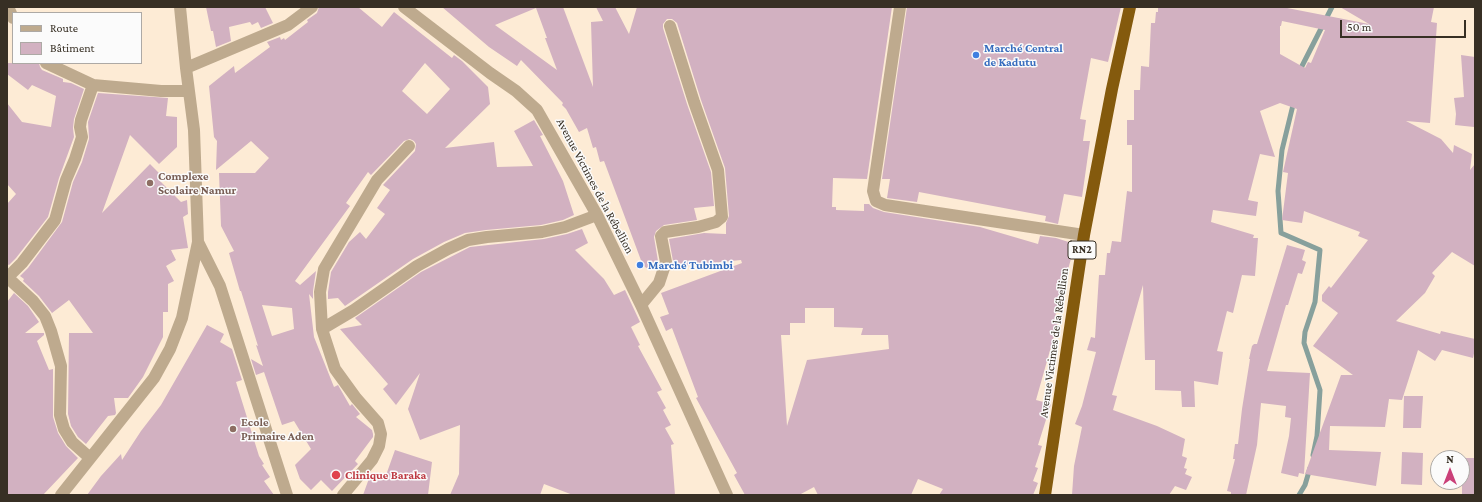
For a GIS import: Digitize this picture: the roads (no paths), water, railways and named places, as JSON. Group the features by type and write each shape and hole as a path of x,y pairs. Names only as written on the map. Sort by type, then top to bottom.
{"highway":[{"name":"Avenue Victimes de la Rébellion","path":"1045,495 1084,235 1112,89 1130,7"}],"street":[{"path":"61,495 154,378 170,348 182,318 198,242 194,130 180,7"},
{"path":"186,68 288,25 312,7"},
{"name":"Avenue Victimes de la Rébellion","path":"404,7 516,91 537,110 597,215 641,305 728,495"},
{"path":"900,7 873,192 876,201 885,205 1084,235"},
{"path":"641,305 659,283 666,262 661,236 665,232 698,227 716,222 722,217 718,170 670,26"},
{"path":"48,64 93,85 161,91 189,91"},
{"path":"90,458 72,442 64,429 60,415 61,366 45,316 33,301 7,277 22,263 55,220 66,180 82,137 80,127 81,120 93,85"},
{"path":"343,495 372,460 379,446 381,434 378,423 356,398 335,369 322,329 320,292 324,269 377,180 409,146"},
{"path":"322,329 354,310 417,266 468,240 550,230 565,227 597,215"},
{"path":"198,242 220,286 287,495"}],"waterway":[{"path":"1301,72 1302,66 1332,7"},
{"path":"1294,101 1282,150 1278,191 1281,233 1320,250 1315,302 1305,332 1304,343 1320,390 1317,436 1313,455"},
{"path":"1299,495 1305,485 1310,468"}],"place":[{"name":"Marché Central de Kadutu","path":"976,55"},
{"name":"Complexe Scolaire Namur","path":"150,183"},
{"name":"Marché Tubimbi","path":"640,265"},
{"name":"Ecole Primaire Aden","path":"233,429"},
{"name":"Clinique Baraka","path":"336,475"}]}
